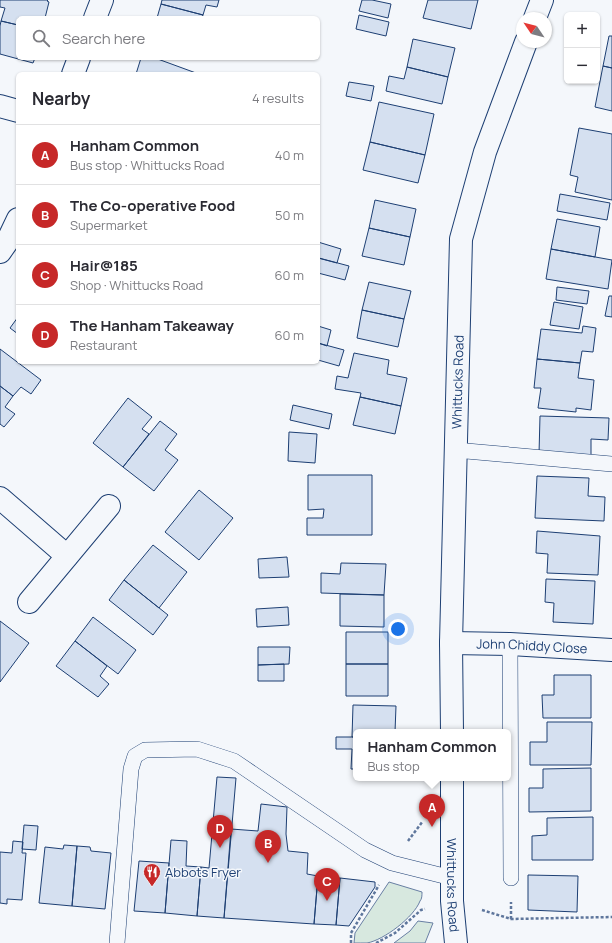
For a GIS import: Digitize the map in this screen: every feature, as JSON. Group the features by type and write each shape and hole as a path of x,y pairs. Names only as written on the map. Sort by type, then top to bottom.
{"street":[{"path":"96,16 102,0"},
{"path":"537,12 542,0"},
{"name":"Whittucks Road","path":"452,729 451,643 461,239 485,152 524,48"},
{"path":"74,72 78,60"},
{"path":"0,106 16,110"},
{"path":"0,252 7,242 16,223"},
{"path":"0,498 67,556"},
{"path":"29,602 109,506"},
{"name":"John Chiddy Close","path":"451,643 510,644 612,650"},
{"name":"Whittucks Road","path":"452,781 452,901 456,943"}],"lane":[{"path":"455,450 612,464"},
{"path":"510,644 510,729"},
{"path":"117,943 131,769 135,756 145,750 196,749 234,761 365,850 392,863 452,878"},
{"path":"511,781 511,878"}],"path":[{"path":"376,943 395,933 421,910 452,901 511,919 612,917"}],"shaded area":[{"path":"389,882 422,892 422,897 417,907 405,921 390,933 367,943 354,943 355,933"},
{"path":"418,921 433,923 425,943 394,943 410,931"}],"building":[{"path":"0,0 48,0 47,1 49,2 46,16 16,16 16,25 1,21 5,8 0,7"},
{"path":"162,0 219,0 217,7 206,5 203,15 161,4"},
{"path":"362,0 372,0 391,4 388,18 359,11"},
{"path":"428,0 478,0 471,29 423,18"},
{"path":"161,4 203,15 203,16 158,16"},
{"path":"359,15 389,22 386,36 356,29"},
{"path":"1,21 16,25 16,58 0,54"},
{"path":"609,36 612,36 612,68 603,66"},
{"path":"413,39 455,48 448,77 407,67"},
{"path":"22,60 34,60 33,63"},
{"path":"140,60 160,60 193,72 137,72"},
{"path":"603,66 612,68 612,111 595,107"},
{"path":"407,67 448,77 442,104 386,91 389,76 404,79"},
{"path":"349,82 374,86 371,101 346,96"},
{"path":"379,102 434,114 425,155 370,142"},
{"path":"579,128 612,134 612,200 575,192 578,177 570,175"},
{"path":"370,142 425,155 418,183 363,170"},
{"path":"560,194 610,203 607,220 557,211"},
{"path":"375,200 416,209 410,237 369,228"},
{"path":"557,219 600,227 595,257 551,249"},
{"path":"369,228 410,237 404,265 362,256"},
{"path":"320,243 341,249 337,263 320,259"},
{"path":"551,249 612,260 608,289 546,279"},
{"path":"320,258 349,266 345,280 320,274"},
{"path":"369,282 411,291 404,319 362,310"},
{"path":"557,287 589,291 587,304 556,300"},
{"path":"609,296 612,296 612,317 605,316"},
{"path":"554,302 583,307 579,329 550,325"},
{"path":"362,310 404,319 398,347 357,338"},
{"path":"16,320 16,332 10,328"},
{"path":"583,326 596,328 593,352 582,351 580,363 537,359 541,329 582,333"},
{"path":"320,327 331,330 327,346 320,344"},
{"path":"320,344 344,350 339,366 320,361"},
{"path":"0,349 16,361 16,364 20,364 41,380 31,394 21,387 13,396 0,386"},
{"path":"354,353 389,360 387,374 407,378 401,406 360,397 361,393 335,389 337,376 348,378"},
{"path":"537,359 580,363 578,378 594,380 591,410 576,408 576,412 538,408 541,388 534,388"},
{"path":"0,386 13,396 5,407 15,414 4,427 0,424"},
{"path":"360,397 401,406 395,434 353,425"},
{"path":"128,398 152,417 142,429 149,434 123,467 93,443"},
{"path":"293,405 332,414 329,429 290,420"},
{"path":"540,416 609,418 608,440 591,439 591,456 539,454"},
{"path":"160,421 177,434 165,450 178,460 154,491 123,467"},
{"path":"289,432 317,434 315,463 288,461"},
{"path":"308,475 372,475 372,535 307,535 307,518 323,518 324,509 308,510"},
{"path":"537,476 589,478 588,496 605,497 604,521 535,518"},
{"path":"199,490 233,518 199,560 165,532"},
{"path":"537,531 600,536 598,575 547,573 548,554 536,553"},
{"path":"153,545 187,572 159,608 124,580"},
{"path":"287,557 289,577 259,578 258,559"},
{"path":"341,563 386,564 384,595 321,593 321,573 340,574"},
{"path":"546,579 595,581 593,624 553,622 554,603 545,602"},
{"path":"124,580 168,615 153,635 109,600"},
{"path":"340,594 384,595 384,627 340,626"},
{"path":"288,607 289,625 257,627 256,609"},
{"path":"93,617 136,650 118,674 75,641"},
{"path":"0,621 29,643 0,682"},
{"path":"346,632 388,632 388,664 346,664"},
{"path":"75,641 107,666 100,676 109,684 98,697 56,666"},
{"path":"258,647 290,647 289,664 258,665"},
{"path":"284,664 284,681 258,681 258,665"},
{"path":"346,664 388,664 388,696 346,696"},
{"path":"554,675 591,675 591,718 543,718 542,695 554,695"},
{"path":"353,705 396,706 395,729 353,729 352,737"},
{"path":"547,722 592,722 591,765 530,765 530,742 547,742"},
{"path":"336,737 353,737 353,769 351,769 352,749 336,749"},
{"path":"591,768 591,811 529,812 529,788 543,788 543,769"},
{"path":"217,777 236,778 224,918 197,916 201,867 209,868"},
{"path":"261,804 287,807 286,834 288,851 308,853 307,874 318,876 314,924 224,918 231,829 258,831"},
{"path":"593,817 593,860 532,860 532,836 547,835 547,818"},
{"path":"24,825 38,826 36,850 22,849"},
{"path":"171,840 187,841 186,866 201,867 197,916 165,913"},
{"path":"13,841 23,842 22,853 26,853 22,900 7,899 7,904 0,903 0,852 12,853"},
{"path":"64,845 77,846 72,906 39,903 45,847 63,849"},
{"path":"77,846 90,847 91,851 111,853 105,909 72,906"},
{"name":"Abbots Fryer","path":"139,861 169,863 165,913 134,911"},
{"path":"528,875 578,876 577,912 528,910"},
{"path":"318,876 340,878 336,925 314,924"},
{"path":"340,878 375,882 375,887 349,926 336,925"}],"place":[{"name":"Hanham Common","path":"432,827"},
{"name":"The Hanham Takeaway","path":"220,848"},
{"name":"The Co-operative Food","path":"268,863"},
{"name":"Abbots Fryer","path":"152,887"},
{"name":"Hair@185","path":"327,901"}]}
